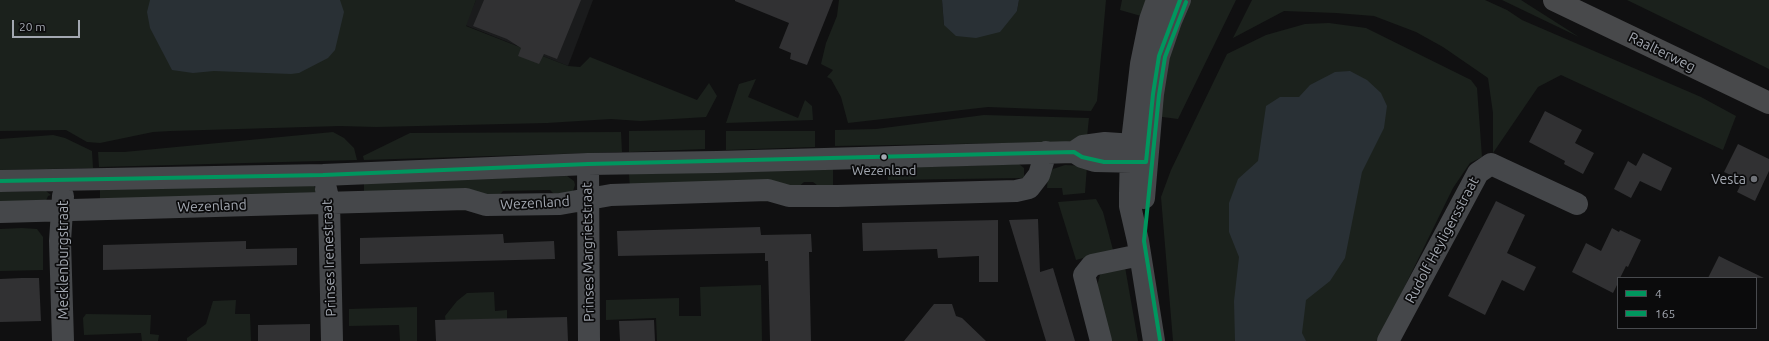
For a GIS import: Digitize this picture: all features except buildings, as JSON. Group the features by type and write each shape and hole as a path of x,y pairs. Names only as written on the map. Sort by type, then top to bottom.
{"main road":[{"name":"Raalterweg","path":"1554,0 1769,103"}],"street":[{"path":"1154,341 1139,248 1139,154 1141,64 1150,20 1157,0"},
{"path":"1139,154 1153,94 1159,56 1180,0"},
{"name":"Wezenland","path":"0,212 466,199 486,205 560,204 619,194 768,190 789,196 1016,191 1029,188 1039,175 1046,152"},
{"name":"Wezenland","path":"0,181 323,175 588,164 717,162 1046,152 1074,152 1082,157 1095,161 1139,154"},
{"name":"Prinses Margrietstraat","path":"588,164 589,341"},
{"name":"Rudolf Heyligersstraat","path":"1388,341 1478,173 1490,164 1577,204"},
{"name":"Prinses Irenestraat","path":"323,175 329,202 332,341"},
{"name":"Mecklenburgstraat","path":"63,341 60,241 64,179"},
{"path":"1101,341 1084,275 1092,265 1139,248"}],"shaded area":[{"path":"0,0 476,0 466,26 568,66 580,67 590,57 697,100 709,83 717,96 706,117 640,121 611,119 547,123 376,127 340,126 171,131 153,132 100,143 87,142 66,130 0,131"},
{"path":"150,0 340,0 344,12 335,50 328,58 299,73 214,71 193,73 172,70 150,28 147,12"},
{"path":"476,0 593,0 568,66 465,25"},
{"path":"839,0 942,0 944,25 1017,11 1019,0 1106,0 1097,101 1091,111 988,107 848,123 841,97 831,79 827,77 833,70 821,64 826,43 837,16"},
{"path":"942,0 1019,0 1017,11 1000,32 976,38 956,36 944,25"},
{"path":"1122,0 1146,0 1141,16 1120,10"},
{"path":"1190,0 1236,0 1178,119 1155,116 1167,60"},
{"path":"1252,0 1485,0 1507,10 1522,20 1701,97 1736,116 1723,150 1561,75 1538,87 1493,153 1493,113 1488,78 1443,47 1416,32 1374,16 1336,13 1284,11 1233,38"},
{"path":"1502,0 1521,0 1579,37"},
{"path":"1627,0 1769,0 1769,69 1763,66"},
{"path":"1329,23 1366,28 1471,80 1477,88 1482,157 1470,163 1453,188 1378,341 1173,341 1161,197 1171,170 1227,54 1266,35 1305,24"},
{"path":"1350,71 1367,80 1381,93 1387,106 1384,128 1362,172 1345,258 1330,281 1306,300 1302,333 1306,341 1235,341 1234,301 1239,257 1229,232 1229,203 1238,179 1258,161 1266,106 1280,97 1299,97 1310,85 1335,72"},
{"path":"756,79 748,97 798,118 805,100 812,106 813,120 726,123 739,84"},
{"path":"984,115 1089,118 1087,137 1067,142 835,146 835,130 876,129"},
{"path":"705,130 705,149 629,152 629,131"},
{"path":"726,131 815,131 815,147 726,150"},
{"path":"333,132 344,138 354,148 357,160 99,167 98,152 124,152"},
{"path":"621,132 622,152 364,160 363,156 410,133"},
{"path":"53,135 65,138 92,151 93,168 0,170 0,139"},
{"path":"1019,164 1024,168 1024,178 888,180 887,168"},
{"path":"1065,165 1087,166 1085,193 1063,195 1062,188 1047,188 1048,175 1053,169"},
{"path":"833,169 833,189 822,189 813,182 804,182 795,190 630,188 629,174"},
{"path":"567,176 574,181 575,185 573,191 557,197 550,190 503,191 496,199 364,196 364,182"},
{"path":"313,185 317,190 316,193 100,203 100,189"},
{"path":"46,191 51,195 48,196 46,201 0,206 0,192"},
{"path":"1096,199 1103,212 1113,250 1076,260 1058,202"},
{"path":"0,229 37,229 43,237 43,270 0,271"},
{"path":"1125,267 1138,341 1109,341 1095,293 1100,275 1109,268"},
{"path":"761,285 762,341 657,341 656,318 606,320 606,300 679,298 679,316 701,316 700,287"},
{"path":"494,292 495,311 507,310 507,341 442,341 447,334 445,316 457,301 467,293"},
{"path":"236,300 235,314 250,314 251,341 187,341 187,338 206,324 213,301"},
{"path":"417,307 417,341 400,341 399,325 349,326 349,309"},
{"path":"86,314 151,315 150,334 159,335 158,341 142,341 141,333 84,335 83,318"}],"transit line":[{"name":"4","path":"0,181 323,175 588,164 1074,152 1082,157 1104,162 1146,162 1153,94 1159,56 1180,0"},
{"name":"165","path":"1160,340 1144,241 1159,95 1165,57 1186,2"}],"place":[{"name":"Wezenland","path":"884,157"},
{"name":"Vesta","path":"1754,179"}]}
